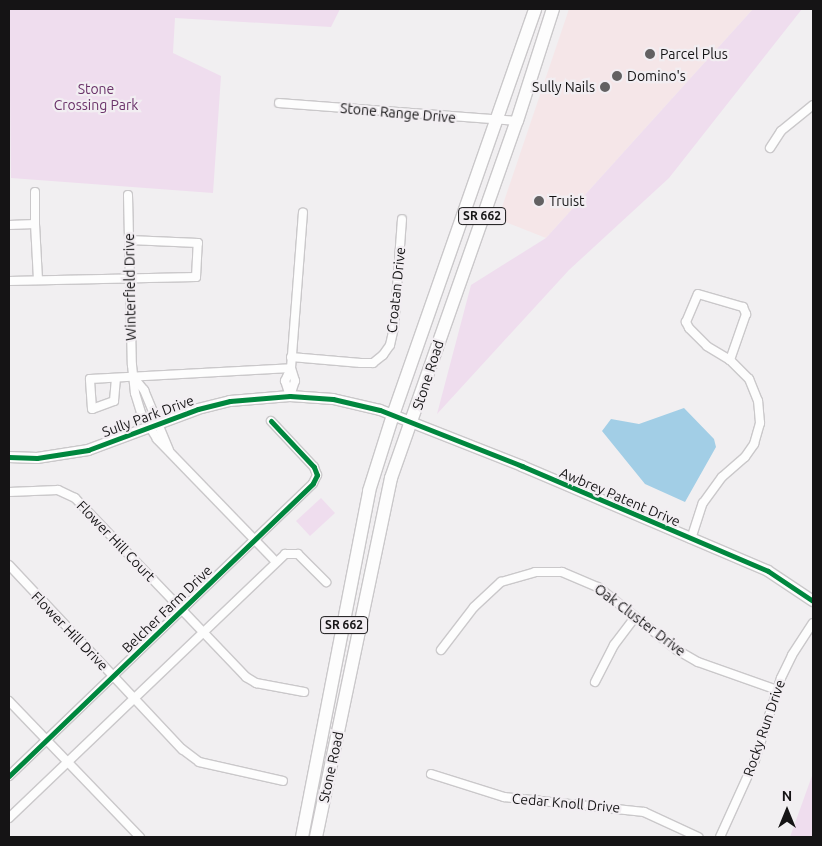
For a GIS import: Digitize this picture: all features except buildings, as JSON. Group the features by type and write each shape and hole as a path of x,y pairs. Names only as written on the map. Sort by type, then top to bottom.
{"main road":[{"name":"Stone Road","path":"302,837 369,492 393,415 536,9"},
{"name":"Stone Road","path":"316,837 386,500 489,195 517,121 553,9"}],"street":[{"name":"Stone Range Drive","path":"279,103 517,121"},
{"path":"770,148 781,131 813,105"},
{"path":"35,192 38,280"},
{"name":"Winterfield Drive","path":"128,195 134,378"},
{"path":"290,396 295,381 291,368 291,357 303,212"},
{"name":"Croatan Drive","path":"291,357 372,363 382,355 390,345 394,328 402,219"},
{"path":"9,225 35,224"},
{"path":"9,281 130,280 196,277 198,243 129,240"},
{"path":"691,539 703,503 712,489 745,457 758,434 760,412 756,394 749,379 730,360 691,333 686,322 698,294 743,307 746,314 730,360"},
{"path":"116,378 114,401 92,409 90,379 291,368"},
{"path":"134,378 144,390 153,426 169,450 276,562"},
{"name":"Sully Park Drive","path":"9,457 37,458 80,452 230,401 290,396 333,399 393,415 412,424"},
{"name":"Belcher Farm Drive","path":"9,776 314,483 317,475 314,467 271,421"},
{"name":"Awbrey Patent Drive","path":"412,424 522,466 779,576 813,602"},
{"name":"Flower Hill Court","path":"9,492 58,490 74,498 246,677 256,683 304,692"},
{"path":"9,818 285,554 295,553 326,582"},
{"name":"Flower Hill Drive","path":"9,564 114,676 199,762 284,781"},
{"name":"Oak Cluster Drive","path":"441,650 474,607 494,586 510,578 535,572 562,572 584,579 698,662 777,690"},
{"path":"595,682 614,645 635,617"},
{"name":"Rocky Run Drive","path":"720,837 754,760 777,690 792,655 813,623"},
{"path":"9,701 140,837"},
{"name":"Cedar Knoll Drive","path":"431,774 504,798 644,812 698,837"}],"shaded area":[{"path":"569,9 753,9 546,238 498,219"}],"green space":[{"name":"Stone Crossing Park","path":"9,9 340,9 331,27 175,18 173,53 221,76 213,193 11,178"},
{"path":"753,9 802,9 669,178 569,270 437,414 471,285 546,238"},
{"path":"321,498 335,513 310,536 296,521"},
{"path":"813,773 813,837 790,837"}],"water":[{"path":"684,408 714,439 716,447 685,502 645,484 602,431 611,419 639,424"}],"cycle path":[{"path":"9,457 37,458 88,450 198,409 230,401 290,396 333,399 380,410 522,466 768,571 813,601"},
{"path":"9,776 313,483 317,475 314,467 271,421"}],"place":[{"name":"Parcel Plus","path":"650,54"},
{"name":"Domino's","path":"617,76"},
{"name":"Sully Nails","path":"605,87"},
{"name":"Truist","path":"539,201"}]}
